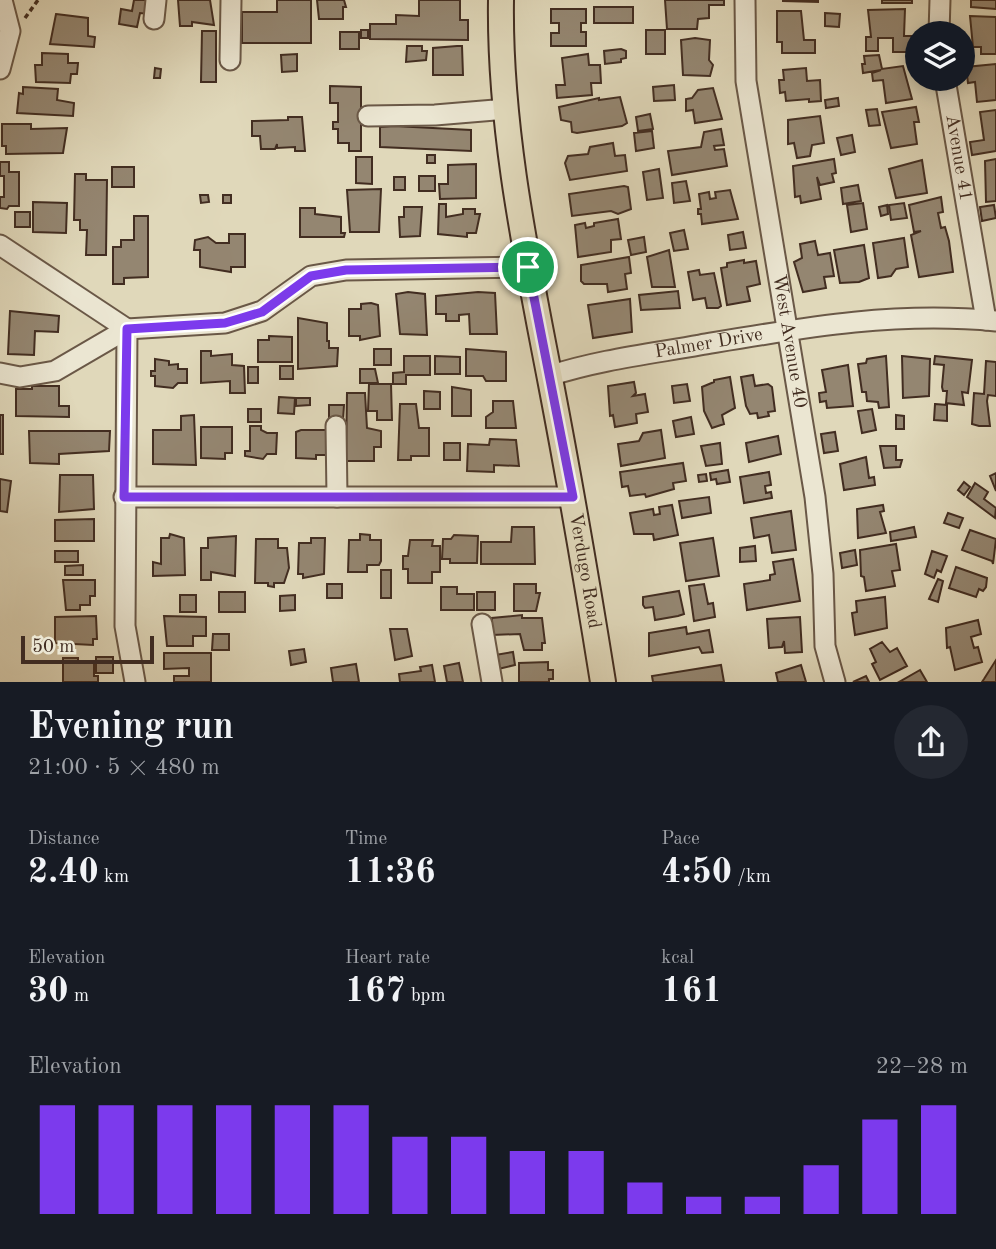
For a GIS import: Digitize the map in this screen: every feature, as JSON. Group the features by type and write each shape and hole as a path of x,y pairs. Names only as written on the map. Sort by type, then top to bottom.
{"main road":[{"name":"Verdugo Road","path":"501,0 506,98 528,267 573,497 603,682"}],"street":[{"path":"0,69 10,31 2,0"},
{"path":"230,60 231,0"},
{"name":"West Avenue 40","path":"745,0 746,81 815,497 823,574 825,646 835,682"},
{"path":"939,21 940,0"},
{"name":"Avenue 41","path":"947,91 991,321"},
{"path":"368,116 435,115 506,98"},
{"path":"0,245 127,329"},
{"path":"0,373 20,377 55,371 127,329 225,323 262,312 311,276 346,270 528,267"},
{"name":"Palmer Drive","path":"550,376 583,365 787,331 892,317 991,321"},
{"path":"127,329 125,626 135,682"},
{"path":"336,426 337,497"},
{"path":"124,497 573,497"},
{"path":"482,624 492,682"}],"building":[{"path":"134,0 149,0 149,14 140,13 137,27 119,24 121,9 132,11"},
{"path":"178,0 210,0 214,25 192,22 192,26 180,26"},
{"path":"277,0 311,0 311,43 242,43 242,12 277,12"},
{"path":"317,0 344,0 346,7 343,7 343,19 319,19"},
{"path":"419,0 460,0 460,20 468,20 468,40 370,39 370,24 396,24 396,15 419,16"},
{"path":"665,0 724,0 724,5 709,5 709,18 698,19 697,29 667,29"},
{"path":"818,0 818,2 783,1"},
{"path":"882,0 912,0 912,3 882,3"},
{"path":"971,0 996,0 996,9 971,7"},
{"path":"594,7 633,7 633,23 594,23"},
{"path":"551,9 586,9 586,23 581,23 581,32 586,32 586,46 551,46 551,33 559,33 559,23 551,23"},
{"path":"905,9 905,52 893,52 893,38 878,38 878,51 866,51 866,37 871,37 868,10"},
{"path":"777,11 801,11 804,40 815,40 815,53 782,53 782,42 777,42"},
{"path":"825,13 840,14 839,27 825,26"},
{"path":"56,14 88,18 88,36 95,37 94,47 50,44"},
{"path":"970,16 996,17 996,54 981,54 981,47 975,47 975,21 970,21"},
{"path":"361,30 368,30 368,38 361,38"},
{"path":"646,30 665,30 665,54 646,54"},
{"path":"202,31 216,31 216,82 201,82"},
{"path":"340,32 359,32 359,49 340,49"},
{"path":"681,40 710,40 709,60 713,65 710,76 683,75"},
{"path":"407,46 422,46 422,51 427,51 426,60 406,62"},
{"path":"462,46 463,75 433,75 433,48"},
{"path":"604,51 626,51 626,58 621,59 621,62 605,64"},
{"path":"42,53 68,54 68,63 78,63 77,74 71,74 70,83 36,82 35,65 42,65"},
{"path":"297,54 297,71 282,72 281,55"},
{"path":"588,54 589,65 600,65 601,83 591,83 592,95 557,98 556,85 565,85 562,58"},
{"path":"879,55 882,69 903,66 905,91 910,91 912,99 886,103 883,80 873,81 872,73 881,70 863,73 864,56"},
{"path":"996,64 996,100 977,102 975,66"},
{"path":"155,68 161,69 160,78 154,78"},
{"path":"806,68 807,81 820,80 821,101 786,101 785,92 780,93 779,80 784,80 783,70"},
{"path":"674,85 675,100 654,101 653,87"},
{"path":"330,86 361,87 361,151 349,151 349,143 338,143 338,129 333,129 333,122 338,122 338,103 330,103"},
{"path":"23,87 58,89 57,100 74,103 73,116 17,113 19,93 23,94"},
{"path":"713,88 722,119 695,123 693,110 686,111 686,99 692,98 698,90"},
{"path":"620,97 627,123 622,126 577,133 572,132 571,122 561,120 559,107 599,98"},
{"path":"838,98 839,106 826,108 825,100"},
{"path":"916,107 919,122 914,122 917,144 891,148 882,112"},
{"path":"877,109 880,125 869,126 866,110"},
{"path":"996,110 996,151 972,155 970,142 984,140 980,112"},
{"path":"650,114 653,129 638,131 636,117"},
{"path":"820,116 824,143 812,145 810,156 797,158 794,143 788,144 788,120"},
{"path":"288,117 302,117 305,151 295,151 295,147 277,148 277,144 275,149 261,149 260,136 252,136 252,121 288,120"},
{"path":"2,124 31,124 31,129 67,128 63,153 6,154 6,146 2,146"},
{"path":"380,127 471,130 471,151 380,147"},
{"path":"721,129 724,145 714,146 715,150 724,149 727,166 672,175 668,151 701,147 704,132"},
{"path":"652,131 654,148 636,151 634,133"},
{"path":"852,135 855,152 841,155 837,138"},
{"path":"613,143 615,156 625,155 627,171 570,180 565,163 568,156 588,154 590,147"},
{"path":"427,155 435,155 435,163 427,163"},
{"path":"356,157 372,157 372,184 356,183"},
{"path":"834,159 834,182 820,185 817,177 821,199 801,203 800,196 795,197 793,166"},
{"path":"996,159 996,201 986,202 985,161"},
{"path":"922,160 927,193 896,198 889,169"},
{"path":"0,162 9,162 9,172 19,172 19,206 0,208 0,197 4,197 4,176 0,176"},
{"path":"476,164 476,198 440,199 439,184 448,184 448,165"},
{"path":"112,167 134,167 134,187 112,187"},
{"path":"659,169 663,198 647,200 643,172"},
{"path":"75,174 86,174 86,180 107,180 106,255 86,255 87,230 80,230 80,220 74,220"},
{"path":"419,176 435,176 435,191 419,191"},
{"path":"394,177 405,177 405,190 394,190"},
{"path":"686,181 690,201 674,203 672,183"},
{"path":"858,185 861,201 843,204 841,188"},
{"path":"628,187 631,209 618,214 611,211 572,216 569,194"},
{"path":"381,189 379,232 350,232 347,190"},
{"path":"730,190 738,219 702,224 701,214 698,214 698,209 701,209 699,194 709,192 710,199 716,198 715,192"},
{"path":"200,195 208,195 209,202 201,203"},
{"path":"223,195 231,195 231,203 223,203"},
{"path":"941,197 943,212 938,213 941,228 945,227 949,241 953,272 919,277 911,235 921,231 914,232 909,205"},
{"path":"33,202 67,203 66,233 33,232"},
{"path":"863,203 867,229 851,232 847,205"},
{"path":"904,203 907,218 891,220 889,205"},
{"path":"439,204 446,204 446,217 463,214 463,209 475,209 475,214 480,214 476,233 467,233 467,237 438,234"},
{"path":"887,205 888,214 881,216 879,207"},
{"path":"994,205 996,218 982,221 980,207"},
{"path":"404,207 422,207 420,236 400,237 399,217 404,217"},
{"path":"300,208 315,208 315,214 341,217 341,233 345,233 344,237 300,237"},
{"path":"15,212 30,212 30,227 15,227"},
{"path":"134,216 148,216 148,277 124,278 124,284 113,284 113,247 121,247 121,240 134,240"},
{"path":"618,219 621,239 611,240 611,252 578,257 575,225 585,223 586,228 594,226 594,223"},
{"path":"684,230 688,249 674,251 670,233"},
{"path":"743,232 746,248 730,250 728,235"},
{"path":"229,234 245,234 245,267 231,267 231,272 200,267 200,250 194,250 195,240 208,237 216,243 229,243"},
{"path":"644,237 646,252 631,255 628,240"},
{"path":"904,238 908,267 896,269 891,276 878,278 873,243"},
{"path":"815,241 818,255 830,253 834,276 824,277 826,288 803,292 794,262 802,258 800,244"},
{"path":"864,245 869,278 859,282 840,283 834,250"},
{"path":"669,250 675,287 652,287 647,257"},
{"path":"629,257 631,273 625,274 627,289 608,292 607,284 584,284 581,281 581,265"},
{"path":"744,260 744,263 756,261 760,284 747,287 750,301 727,305 721,268 727,267 727,263"},
{"path":"699,270 700,275 714,273 721,306 718,308 707,308 705,298 693,300 688,272"},
{"path":"678,291 680,308 641,310 639,295"},
{"path":"495,293 497,334 470,334 469,314 459,315 459,321 446,321 446,314 436,314 436,296"},
{"path":"396,294 425,294 427,335 400,334"},
{"path":"630,299 632,332 593,338 588,305"},
{"path":"361,304 378,305 380,336 360,340 360,336 349,336 349,309 361,309"},
{"path":"10,311 59,316 58,332 35,331 34,355 8,354"},
{"path":"298,318 327,323 329,348 338,348 337,366 298,369"},
{"path":"269,336 292,337 292,362 258,362 258,340 269,340"},
{"path":"374,349 391,349 391,365 374,365"},
{"path":"466,349 506,352 506,381 486,381 483,376 466,376"},
{"path":"201,351 211,351 211,356 232,354 232,365 244,366 245,393 230,393 230,381 201,383"},
{"path":"404,356 430,356 430,375 406,375 406,384 393,384 393,373 404,372"},
{"path":"435,356 460,357 460,374 435,374"},
{"path":"886,356 889,407 879,408 878,402 867,401 866,392 862,392 858,364 866,363 867,359"},
{"path":"902,356 930,359 929,396 903,398"},
{"path":"935,356 972,360 968,393 962,392 964,405 946,403 947,391 943,391 942,387 944,365 934,364"},
{"path":"155,359 169,361 169,365 178,364 178,369 187,369 187,383 178,383 173,388 155,386 155,376 151,376 151,371 155,371"},
{"path":"986,361 996,362 996,396 988,395 990,426 979,426 972,424 974,393 984,394"},
{"path":"848,365 853,406 827,408 826,401 820,402 819,393 826,392 822,370"},
{"path":"280,366 293,366 293,379 280,379"},
{"path":"248,367 258,367 258,383 248,383"},
{"path":"360,369 375,369 378,383 360,383"},
{"path":"753,375 755,386 768,384 772,387 775,411 768,412 769,416 758,418 757,413 750,414 746,406 741,377"},
{"path":"730,377 735,408 722,415 724,424 712,428 704,411 702,387 714,380"},
{"path":"634,382 636,393 633,396 645,394 648,412 636,414 637,423 615,427 613,415 610,416 608,386"},
{"path":"369,384 391,384 392,420 377,420 377,411 368,411"},
{"path":"687,384 690,401 674,403 672,386"},
{"path":"32,386 59,386 59,406 69,406 69,417 16,416 16,389 32,389"},
{"path":"452,387 471,390 471,416 452,416"},
{"path":"424,391 440,392 440,409 424,409"},
{"path":"347,393 365,393 367,428 381,431 381,447 374,447 374,461 346,461"},
{"path":"279,397 295,398 294,414 278,413"},
{"path":"296,398 310,398 310,405 296,406"},
{"path":"493,401 513,401 516,428 486,428 486,417 493,412"},
{"path":"400,404 416,404 419,428 429,428 429,456 411,456 411,460 398,460"},
{"path":"935,404 947,405 947,421 934,420"},
{"path":"329,405 344,405 343,420 329,420"},
{"path":"248,409 261,409 261,422 248,422"},
{"path":"872,409 876,430 862,433 858,411"},
{"path":"0,415 3,415 3,454 0,454"},
{"path":"194,415 196,465 153,464 153,430 181,430 181,416"},
{"path":"896,415 904,416 904,429 896,429"},
{"path":"691,417 694,434 676,437 673,421"},
{"path":"250,426 261,426 261,430 267,433 277,433 276,454 267,454 263,459 245,456 245,451 250,451"},
{"path":"201,427 232,427 232,453 225,453 225,459 201,458"},
{"path":"332,430 330,455 316,455 316,459 296,458 296,432"},
{"path":"661,430 665,458 621,466 618,444 639,441 643,433"},
{"path":"29,431 110,431 109,451 59,454 59,464 30,463"},
{"path":"835,432 838,451 824,453 821,434"},
{"path":"778,436 781,454 749,462 746,443"},
{"path":"490,439 516,440 519,466 494,465 494,472 467,471 468,444 489,445"},
{"path":"444,443 460,443 460,460 444,460"},
{"path":"720,443 722,464 706,466 701,446"},
{"path":"880,446 896,446 896,460 902,460 900,467 884,468"},
{"path":"866,457 869,478 874,477 875,485 844,490 840,464"},
{"path":"683,463 686,481 673,483 674,489 646,497 645,494 630,496 628,486 622,487 620,472"},
{"path":"728,470 730,482 717,484 716,479 711,480 710,473"},
{"path":"769,472 771,485 765,486 766,493 771,492 772,498 744,503 740,477"},
{"path":"996,473 996,491 990,476"},
{"path":"706,474 707,481 699,482 698,475"},
{"path":"60,475 93,475 94,509 59,512"},
{"path":"0,479 11,481 7,512 0,511"},
{"path":"964,482 970,487 964,495 958,490"},
{"path":"975,483 988,492 984,499 996,508 995,518 967,497"},
{"path":"709,497 711,513 682,518 679,501"},
{"path":"672,505 678,535 654,540 653,534 634,534 630,513 653,509 654,515 660,514 659,507"},
{"path":"883,505 884,511 880,512 886,533 858,538 857,509"},
{"path":"791,511 796,550 772,553 769,535 754,538 751,518"},
{"path":"948,513 963,518 959,528 944,523"},
{"path":"94,519 94,541 55,541 55,520"},
{"path":"512,527 534,527 535,564 481,564 481,542 511,542"},
{"path":"914,527 916,537 891,541 890,532"},
{"path":"970,530 996,539 993,564 992,561 962,550"},
{"path":"170,534 184,538 185,575 153,576 153,562 161,564 161,538 169,538"},
{"path":"360,534 370,535 370,540 381,540 381,561 379,565 367,565 367,572 348,572 349,540 360,540"},
{"path":"454,535 478,536 477,563 450,563 450,559 442,559 443,539 451,539"},
{"path":"236,536 235,576 211,572 211,580 201,580 201,548 208,548 208,538"},
{"path":"311,538 325,538 324,574 303,578 303,574 298,574 299,543 311,543"},
{"path":"713,538 719,576 686,581 680,543"},
{"path":"256,539 278,539 278,548 287,548 289,568 284,583 274,583 274,587 268,586 268,583 255,583"},
{"path":"410,540 433,540 432,546 440,546 440,572 432,572 432,583 408,583 408,569 403,569 403,556 408,556"},
{"path":"896,544 900,570 892,571 895,586 866,591 864,577 861,576 860,550"},
{"path":"755,546 756,561 740,562 740,548"},
{"path":"855,550 857,565 842,568 840,553"},
{"path":"55,551 78,551 78,562 55,562"},
{"path":"932,551 947,556 941,572 937,570 934,578 925,574"},
{"path":"793,559 800,601 747,610 744,584 770,580 770,575 775,574 773,562"},
{"path":"83,565 83,575 65,575 65,566"},
{"path":"956,567 987,578 983,591 979,589 976,597 949,588"},
{"path":"381,570 391,570 391,598 381,598"},
{"path":"938,579 943,581 938,602 929,599"},
{"path":"63,580 95,580 95,596 90,596 90,605 80,605 80,610 66,610"},
{"path":"327,584 342,584 342,598 327,598"},
{"path":"514,584 536,584 536,593 540,593 536,611 514,611"},
{"path":"704,584 708,604 713,603 715,617 694,621 689,586"},
{"path":"441,587 457,587 457,594 474,594 474,610 441,610"},
{"path":"679,591 684,614 655,620 653,607 645,608 643,605 643,597"},
{"path":"219,592 245,592 245,612 219,612"},
{"path":"477,592 495,592 495,610 477,610"},
{"path":"180,595 196,595 196,612 180,612"},
{"path":"295,595 295,610 280,611 280,596"},
{"path":"885,597 887,628 855,635 852,613 857,612 856,601"},
{"path":"522,615 522,618 542,618 545,643 542,643 542,650 524,650 520,634 492,635 492,618"},
{"path":"96,616 97,639 93,639 93,645 55,643 55,617"},
{"path":"164,616 206,617 206,636 193,636 193,646 167,646"},
{"path":"800,617 802,652 785,653 784,641 782,647 769,648 767,619"},
{"path":"978,620 981,634 971,637 974,648 978,647 982,662 955,670 950,647 947,648 946,628"},
{"path":"686,627 687,634 709,630 713,652 702,653 699,647 649,656 649,633"},
{"path":"390,629 407,629 412,656 395,660"},
{"path":"213,634 229,634 229,650 212,650"},
{"path":"882,642 890,652 897,648 907,666 880,680 872,664 876,662 870,649"},
{"path":"304,649 306,662 291,665 289,651"},
{"path":"513,652 515,665 498,669 495,655"},
{"path":"164,653 211,653 211,682 174,682 174,676 189,676 189,668 164,669"},
{"path":"96,657 113,657 113,673 96,673"},
{"path":"63,658 78,658 78,663 94,662 94,676 98,676 98,682 63,682"},
{"path":"996,660 996,682 982,682 984,679"},
{"path":"548,662 548,670 553,670 553,679 549,679 549,682 519,682 519,663"},
{"path":"459,663 463,682 447,682 444,666"},
{"path":"356,664 359,682 333,682 331,668"},
{"path":"432,665 435,682 400,682 399,674 421,671 420,667"},
{"path":"721,665 724,682 653,682 652,676"},
{"path":"801,665 806,682 778,682 776,673"},
{"path":"920,670 927,682 899,682"},
{"path":"866,676 869,682 853,682"}],"route":[{"path":"528,267 573,497 124,497 127,329 225,323 262,312 311,276 346,270 528,267"}]}
